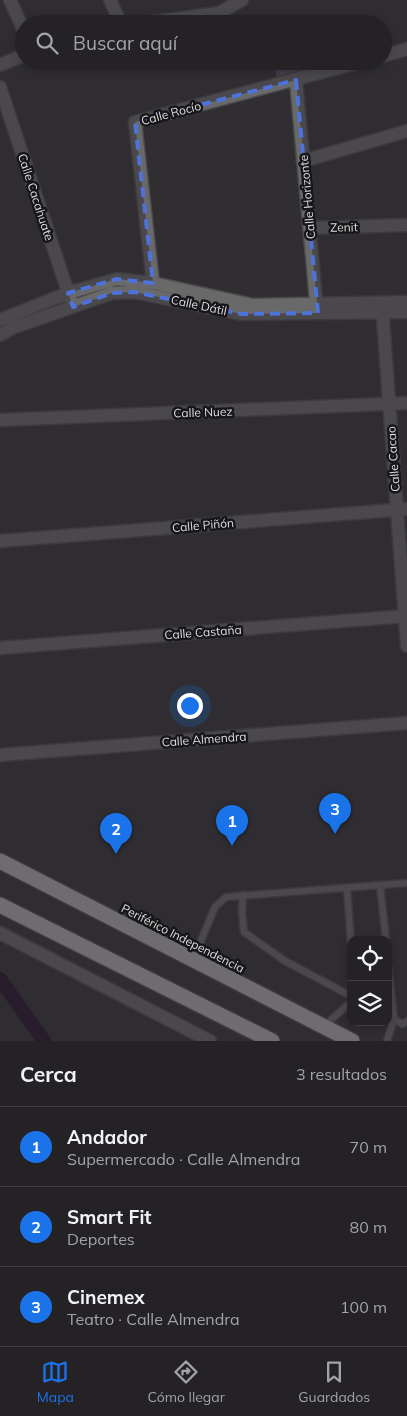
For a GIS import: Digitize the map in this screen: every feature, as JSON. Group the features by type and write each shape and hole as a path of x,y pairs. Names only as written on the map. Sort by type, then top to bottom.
{"highway":[{"name":"Periférico Independencia","path":"0,861 352,1041"},
{"path":"0,905 272,1041"}],"street":[{"path":"10,0 17,15"},
{"path":"110,0 116,15"},
{"path":"214,0 219,13"},
{"path":"204,15 219,13 242,0"},
{"path":"392,53 407,49"},
{"path":"0,65 15,59"},
{"name":"Calle Rocío","path":"153,283 135,122 332,70"},
{"name":"Calle Horizonte","path":"296,80 317,308"},
{"name":"Calle Cacahuate","path":"0,87 73,307"},
{"path":"303,161 407,131"},
{"name":"Zenit","path":"380,226 407,217"},
{"name":"Zenit","path":"310,228 407,225"},
{"name":"Calle Dátil","path":"0,320 68,293 118,279 153,283 253,305 317,308 382,307 407,302"},
{"name":"Calle Dátil","path":"0,335 12,328 112,293 134,292 242,314 317,308"},
{"name":"Calle Dátil","path":"382,307 407,312"},
{"name":"Calle Cacao","path":"382,307 389,404 401,510 407,646"},
{"name":"Calle Nuez","path":"0,420 407,403"},
{"name":"Calle Piñón","path":"0,541 401,510"},
{"name":"Calle Castaña","path":"0,648 406,617"},
{"name":"Calle Almendra","path":"0,755 407,723"},
{"path":"0,933 210,1041"}],"lane":[{"path":"193,960 215,907 226,897 407,883"},
{"path":"380,885 386,936"},
{"path":"347,888 350,936"},
{"path":"243,895 244,932 285,961 347,994"},
{"path":"324,1027 347,1006"},
{"path":"392,1018 403,1024 407,1021"},
{"path":"387,1041 390,1026"}],"highlighted area":[{"path":"296,80 318,313 242,314 134,292 112,293 73,307 68,293 117,279 153,283 135,122"}],"shaded area":[{"path":"275,70 304,70 277,77"}],"waterway":[{"path":"0,979 44,1041"}],"place":[{"name":"Cinemex","path":"335,834"},
{"name":"Andador","path":"232,846"},
{"name":"Smart Fit","path":"116,854"}]}
